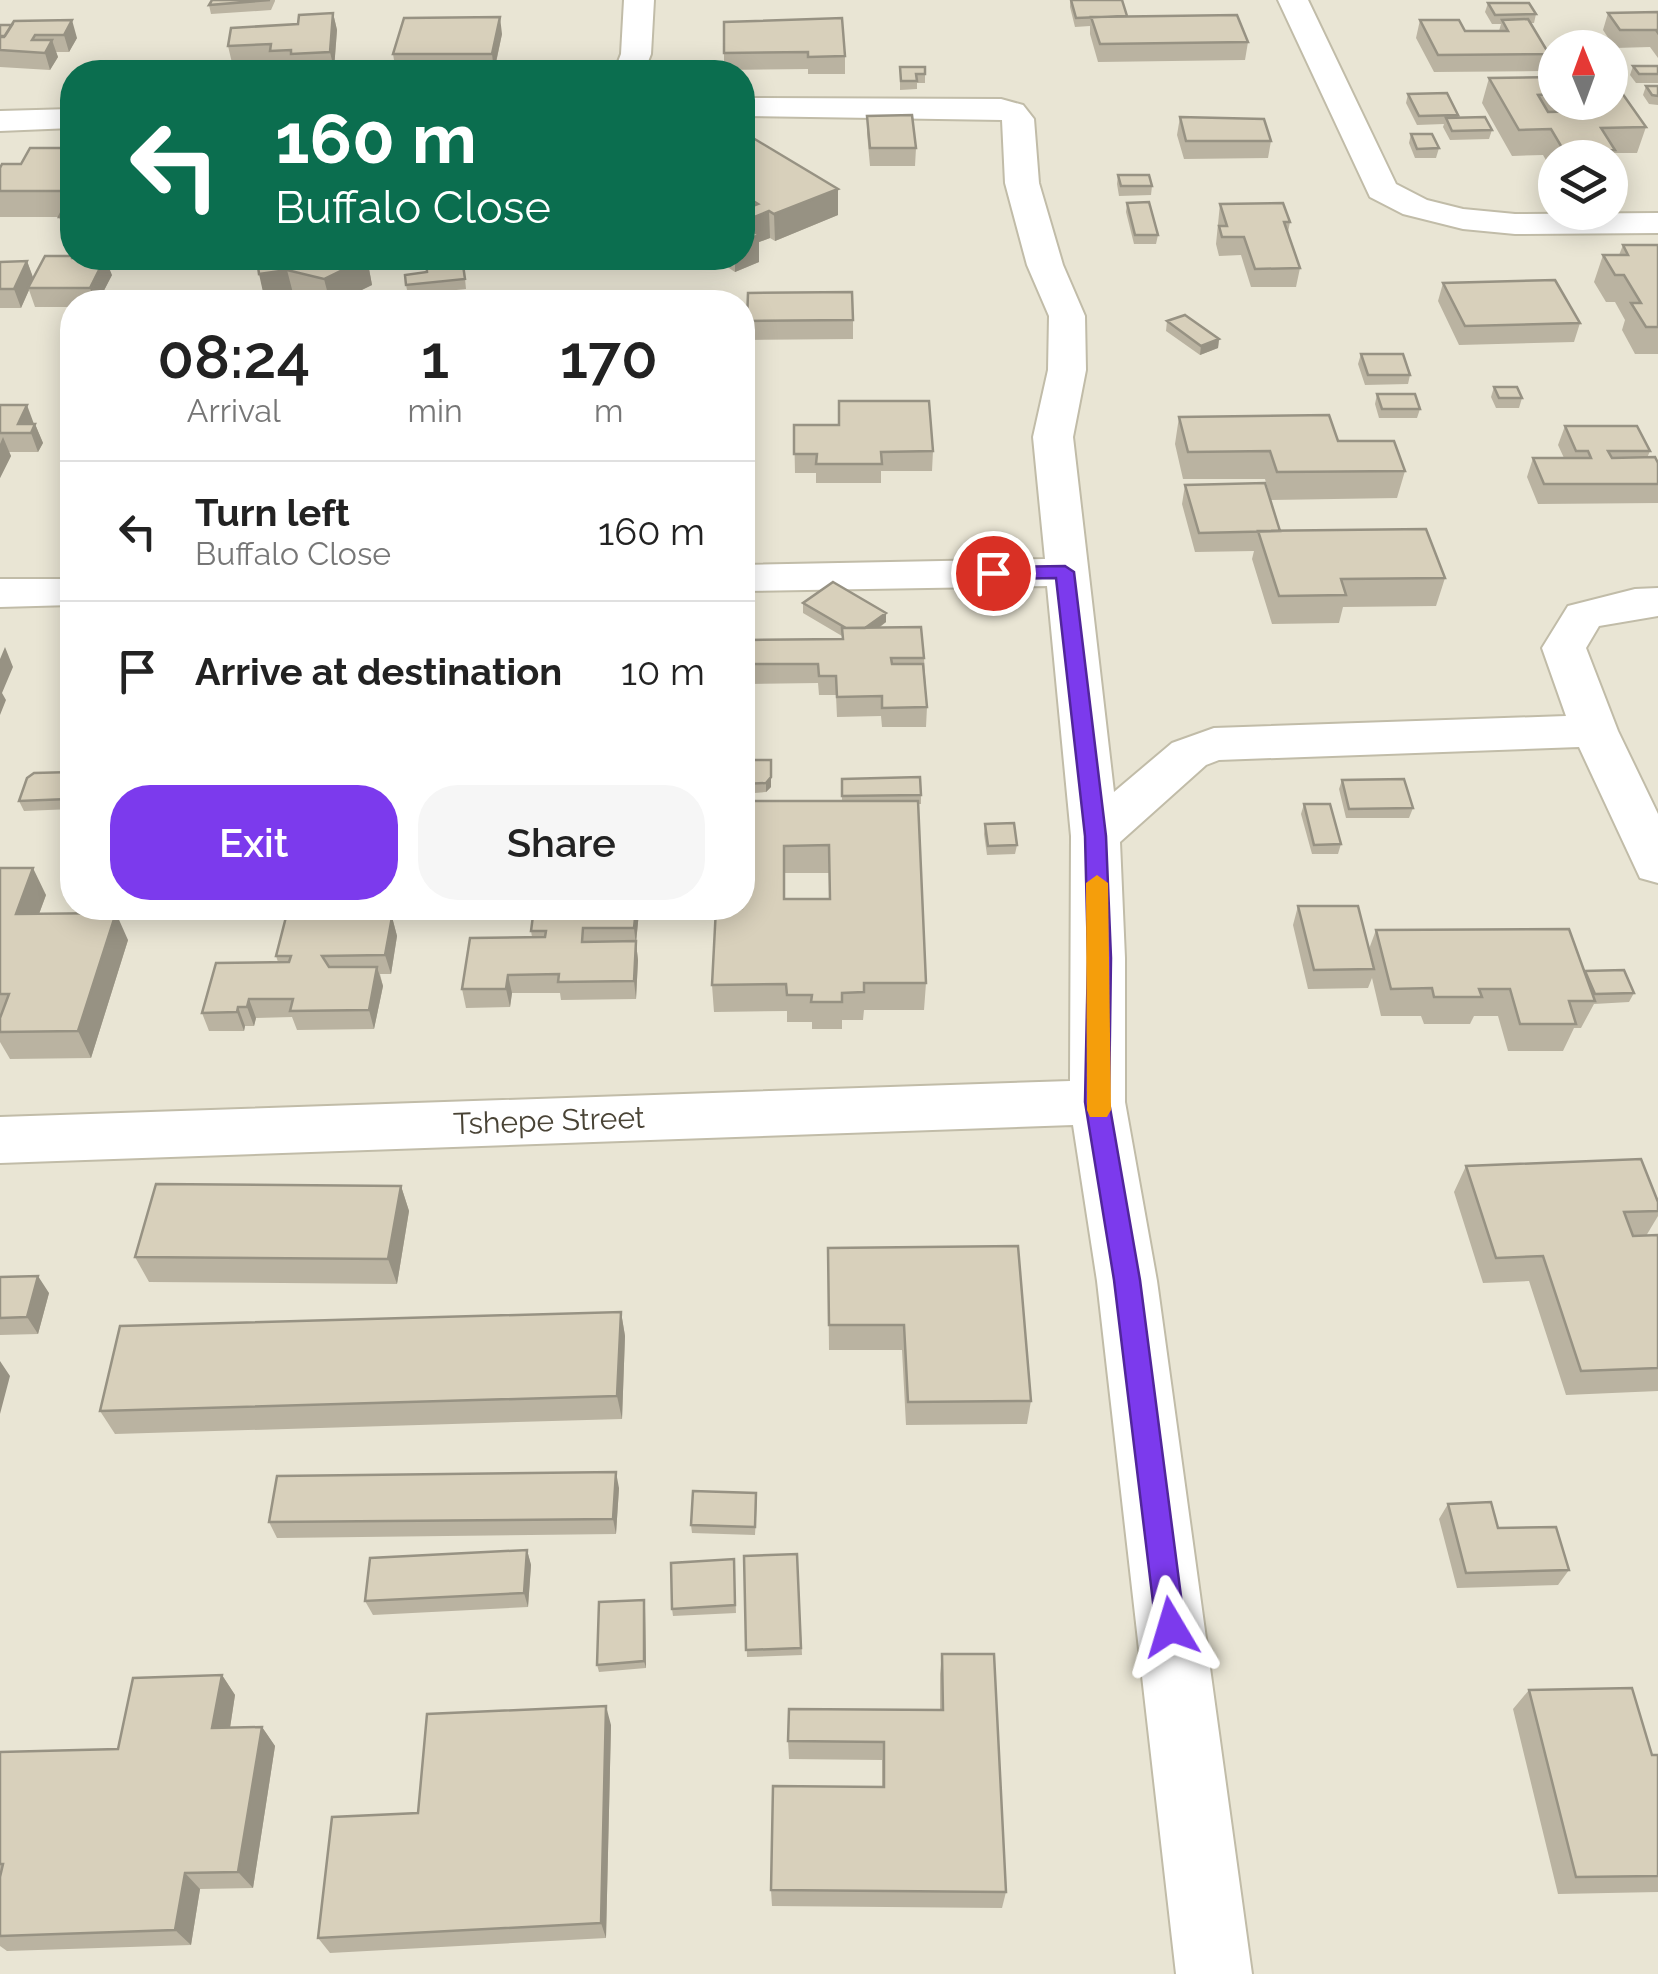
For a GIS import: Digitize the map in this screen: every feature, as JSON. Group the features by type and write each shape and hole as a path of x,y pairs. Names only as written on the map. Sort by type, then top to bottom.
{"street":[{"path":"633,60 639,0"},
{"path":"1293,0 1382,190 1415,207 1463,219 1515,224 1658,223"},
{"path":"755,107 1012,112 1018,118 1022,182 1045,265 1067,316 1066,370 1052,437 1096,836 1100,958 1097,1102 1127,1280 1214,1974"},
{"path":"0,120 60,119"},
{"path":"755,578 1065,572"},
{"path":"0,593 60,592"},
{"path":"1658,602 1635,603 1583,616 1564,648 1595,731 1658,865"},
{"path":"1096,836 1189,754 1214,744 1595,731"},
{"name":"Tshepe Street","path":"0,1140 1097,1102"}],"shaded area":[{"path":"0,0 1658,0 1658,1974 0,1974"}],"building":[{"path":"212,0 270,0 209,5"},
{"path":"1071,0 1122,0 1127,16 1076,18"},
{"path":"1488,3 1529,3 1536,14 1495,15"},
{"path":"1658,12 1658,33 1620,30 1608,13"},
{"path":"333,13 330,52 291,54 291,50 270,51 271,44 228,46 231,28 298,24 299,15"},
{"path":"1237,15 1248,42 1100,44 1091,17"},
{"path":"500,17 492,54 393,54 404,18"},
{"path":"842,18 845,56 808,57 808,52 724,53 724,22"},
{"path":"1528,19 1538,36 1538,54 1438,55 1420,20 1459,20 1465,31 1508,31 1502,20"},
{"path":"72,20 64,35 35,35 32,40 52,40 45,53 0,50 0,37 4,37 14,21"},
{"path":"0,25 12,25 5,36 0,36"},
{"path":"1633,66 1658,66 1658,74 1639,74"},
{"path":"900,67 925,67 925,74 916,74 917,81 901,81"},
{"path":"1538,77 1538,120 1628,120 1628,102 1646,127 1601,128 1609,140 1558,140 1551,129 1519,130 1489,78"},
{"path":"1646,86 1658,86 1658,96 1652,95"},
{"path":"1447,93 1458,115 1419,116 1408,94"},
{"path":"912,115 916,148 870,148 867,116"},
{"path":"1180,117 1264,119 1271,141 1186,141"},
{"path":"1485,117 1492,130 1452,131 1446,118"},
{"path":"1411,134 1432,134 1439,148 1417,149"},
{"path":"755,139 838,189 774,214 769,211 755,217"},
{"path":"30,148 60,148 60,191 0,191 2,164 21,164"},
{"path":"1118,175 1149,175 1152,186 1121,186"},
{"path":"1149,202 1158,235 1135,235 1127,203"},
{"path":"1283,203 1290,222 1284,222 1300,268 1255,269 1244,237 1222,237 1219,226 1227,226 1220,204"},
{"path":"1623,245 1658,245 1658,327 1646,327 1631,303 1641,303 1624,275 1615,275 1603,255 1628,255"},
{"path":"45,256 60,256 60,270 99,270 90,288 28,288"},
{"path":"27,261 14,289 0,289 0,262"},
{"path":"287,270 342,270 324,279"},
{"path":"464,270 465,279 406,285 405,275"},
{"path":"1555,280 1580,323 1465,326 1443,283"},
{"path":"852,292 853,320 755,321 755,293"},
{"path":"1185,315 1219,339 1201,346 1167,321"},
{"path":"1361,354 1403,354 1410,375 1368,375"},
{"path":"1494,387 1517,387 1522,398 1499,398"},
{"path":"1377,394 1415,394 1420,409 1382,409"},
{"path":"839,401 929,401 933,451 881,452 882,464 816,464 817,454 794,454 794,425 839,425"},
{"path":"0,405 27,405 18,424 35,424 31,433 0,433"},
{"path":"1329,415 1338,441 1394,441 1405,471 1277,472 1270,451 1188,452 1179,417"},
{"path":"1565,426 1637,426 1650,451 1608,451 1612,458 1655,457 1658,484 1544,484 1533,458 1591,458 1588,451 1576,451"},
{"path":"1265,483 1280,531 1199,533 1185,485"},
{"path":"1426,529 1445,578 1341,579 1346,595 1279,596 1258,531"},
{"path":"833,582 886,613 865,628 846,628 803,603"},
{"path":"921,627 924,658 891,658 892,664 923,664 927,707 882,708 882,696 837,697 836,676 819,676 818,664 755,664 755,640 843,639 842,628"},
{"path":"755,760 771,760 771,777 766,783 755,783"},
{"path":"60,772 60,799 19,801 27,778 34,773"},
{"path":"920,777 921,795 842,796 842,779"},
{"path":"1404,779 1413,808 1349,809 1342,780"},
{"path":"755,801 918,801 926,983 864,983 864,992 842,993 842,1002 811,1002 812,995 787,995 786,984 712,985 715,920 755,920","holes":["829,845 830,899 784,899 784,846"]},
{"path":"1304,804 1330,804 1341,844 1314,845"},
{"path":"1014,823 1017,845 988,846 985,824"},
{"path":"0,868 33,868 16,914 60,914 60,920 114,920 78,1031 0,1032 0,1018 9,994 0,994"},
{"path":"1298,906 1358,906 1374,969 1314,970"},
{"path":"285,920 391,920 385,955 322,956 329,967 377,967 369,1010 290,1011 293,999 249,999 247,1007 238,1007 237,1012 202,1013 216,963 289,962 291,956 276,956"},
{"path":"532,920 635,920 634,928 583,928 582,942 636,941 634,981 558,982 559,974 508,975 506,989 462,989 470,938 545,937 546,931 531,931"},
{"path":"1569,929 1595,1001 1569,1001 1576,1024 1520,1024 1510,989 1479,989 1482,997 1434,997 1432,988 1391,989 1376,930"},
{"path":"1624,970 1634,993 1595,994 1585,971"},
{"path":"1641,1159 1658,1211 1624,1212 1633,1236 1658,1235 1658,1368 1581,1371 1543,1256 1496,1258 1466,1166"},
{"path":"156,1184 401,1186 388,1259 135,1257"},
{"path":"1018,1246 1031,1401 908,1402 904,1325 829,1325 828,1248"},
{"path":"38,1276 27,1317 0,1318 0,1277"},
{"path":"621,1312 617,1396 100,1411 120,1326"},
{"path":"616,1472 613,1519 269,1522 277,1476"},
{"path":"693,1491 756,1493 755,1527 691,1525"},
{"path":"1491,1502 1498,1528 1556,1527 1569,1570 1466,1573 1448,1504"},
{"path":"527,1550 524,1593 365,1601 370,1558"},
{"path":"797,1554 801,1648 746,1650 744,1556"},
{"path":"734,1559 735,1605 672,1609 671,1563"},
{"path":"644,1600 644,1661 597,1665 599,1602"},
{"path":"942,1654 994,1654 1006,1892 771,1890 773,1786 884,1787 884,1742 788,1741 789,1709 943,1710"},
{"path":"222,1675 212,1728 262,1727 238,1872 185,1873 175,1930 0,1936 0,1752 118,1749 133,1678"},
{"path":"1632,1688 1652,1755 1658,1755 1658,1876 1576,1877 1529,1690"},
{"path":"606,1706 601,1923 318,1938 332,1817 418,1813 427,1714"}],"slow traffic":[{"path":"1097,883 1099,1110"}],"route":[{"path":"993,573 1065,572 1096,836 1100,958 1097,1102 1127,1280 1171,1627"}]}
